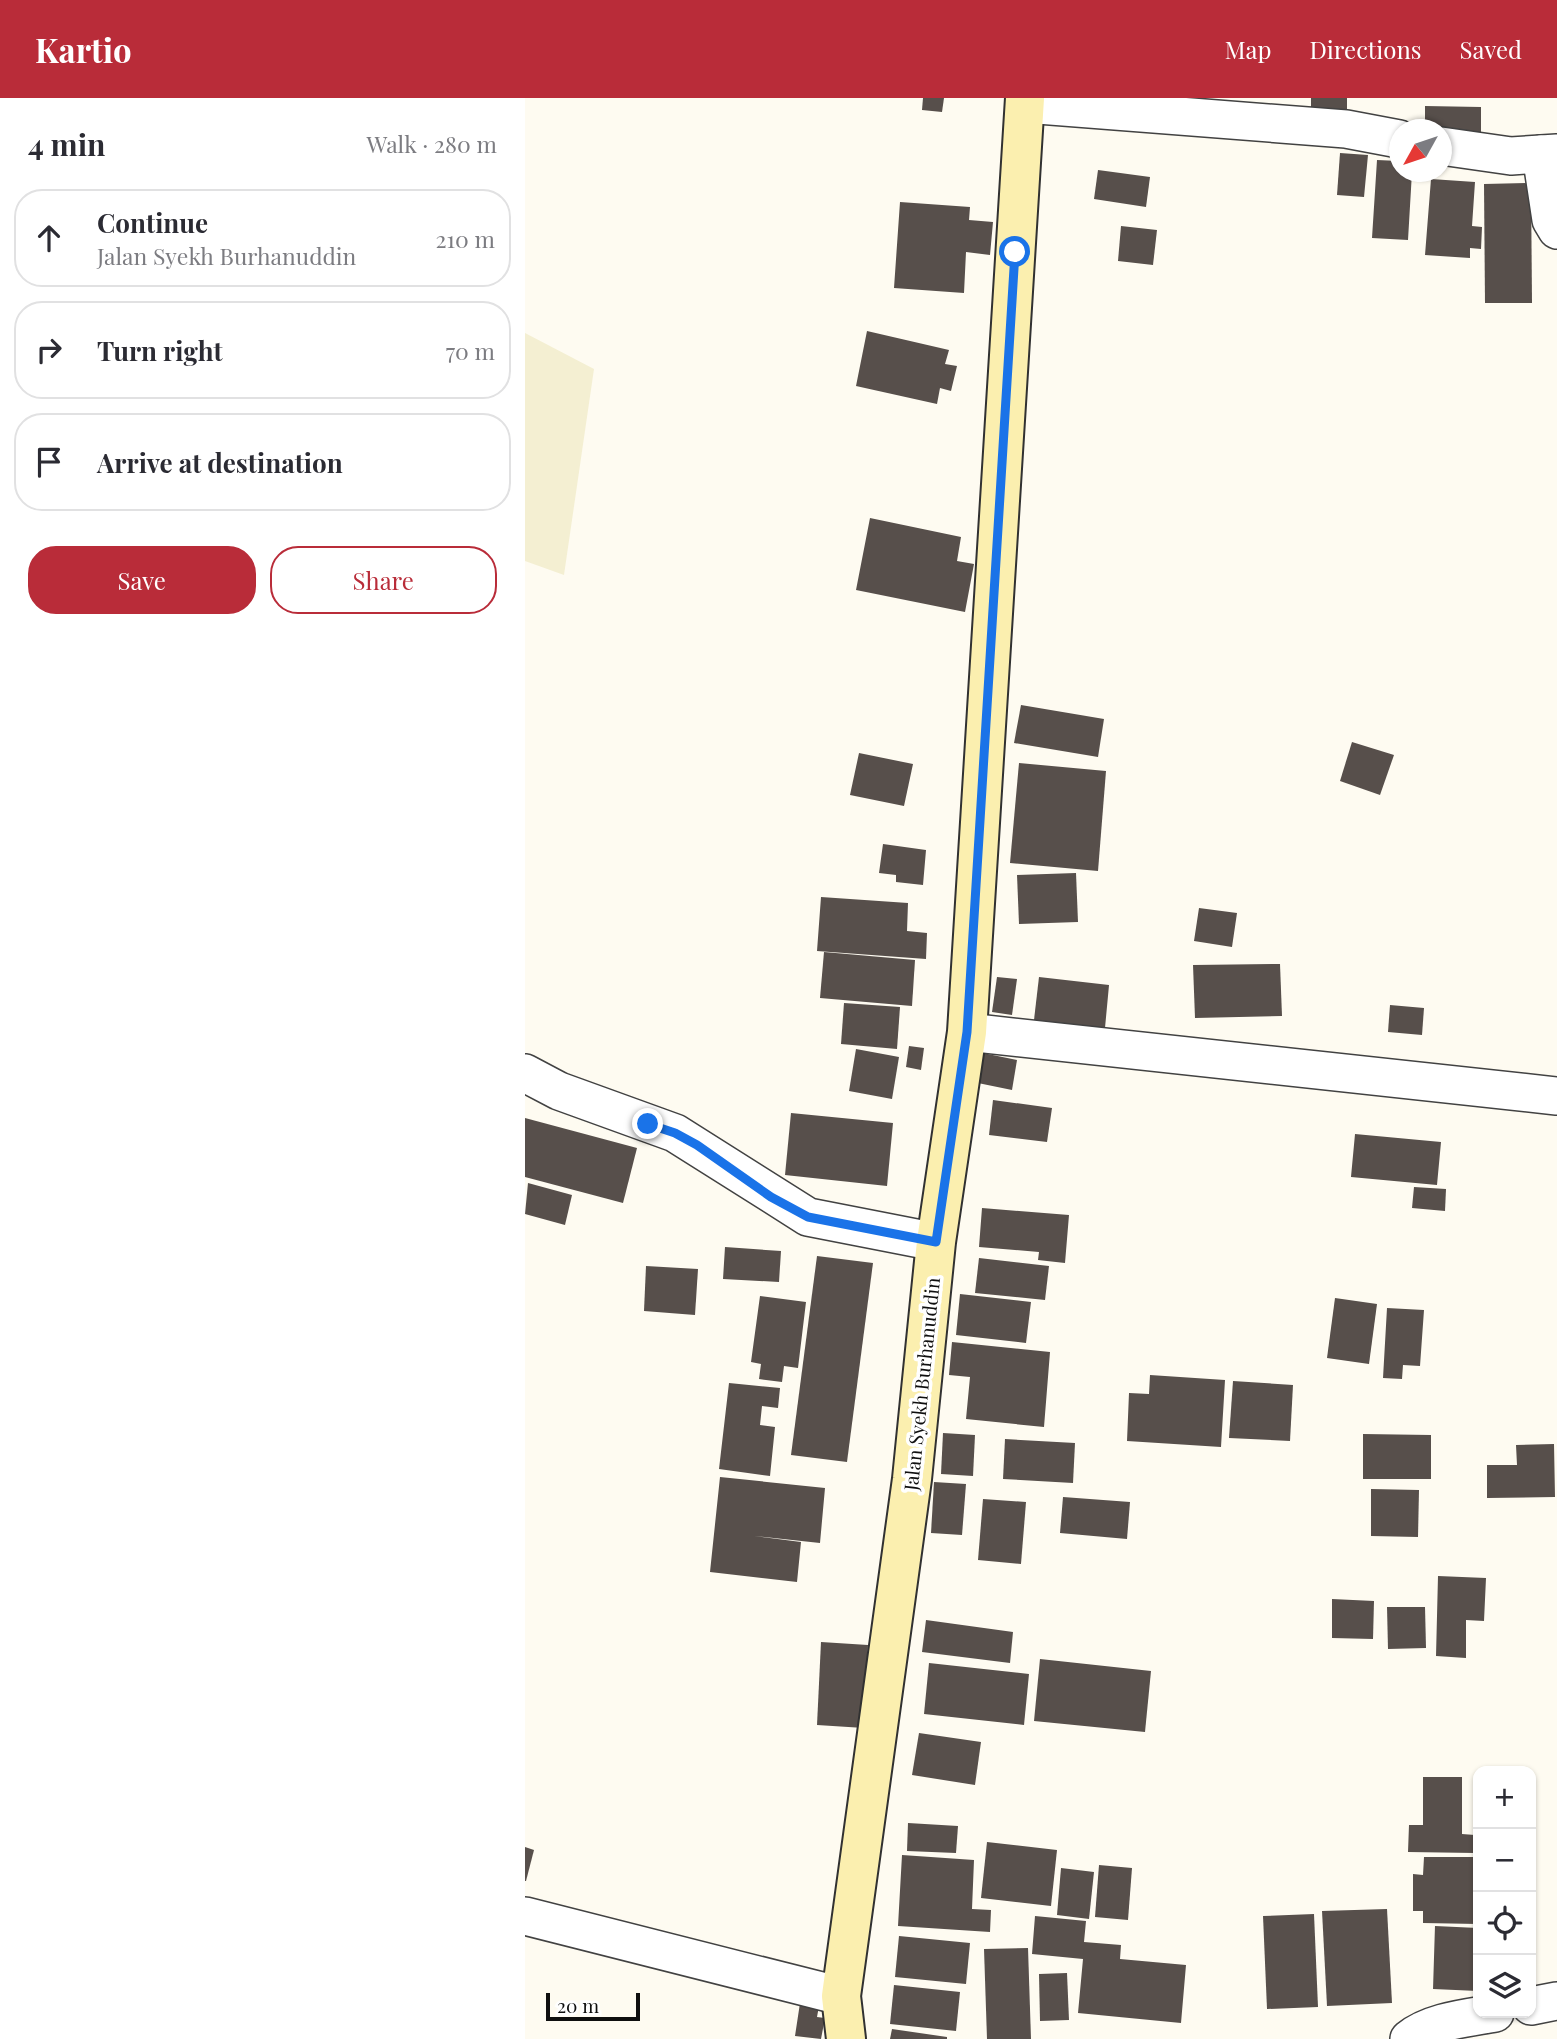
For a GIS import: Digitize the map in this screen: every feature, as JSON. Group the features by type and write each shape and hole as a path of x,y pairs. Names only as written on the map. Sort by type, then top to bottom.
{"main road":[{"name":"Jalan Syekh Burhanuddin","path":"846,2039 841,1996 912,1479 936,1242 967,1032 1025,101"}],"street":[{"path":"1025,101 1346,129 1389,137"},
{"path":"1452,148 1511,156 1549,154 1551,220 1557,230"},
{"path":"967,1032 1557,1096"},
{"path":"525,1073 559,1091 675,1133 808,1217 936,1242"},
{"path":"525,1916 841,1996"},
{"path":"1536,2005 1557,2001"},
{"path":"1409,2039 1417,2032 1473,2017"}],"shaded area":[{"path":"525,333 594,369 564,575 525,561"}],"building":[{"path":"923,98 944,98 942,112 922,110"},
{"path":"1311,98 1347,98 1347,115 1311,115"},
{"path":"1425,106 1481,107 1481,141 1452,133 1452,119 1425,119"},
{"path":"1340,153 1368,155 1364,197 1337,195"},
{"path":"1377,160 1389,161 1389,182 1411,182 1408,240 1372,238"},
{"path":"1098,170 1150,177 1146,207 1094,199"},
{"path":"1431,182 1475,182 1472,226 1482,227 1481,249 1470,248 1470,258 1425,255"},
{"path":"1531,183 1532,303 1485,303 1484,184"},
{"path":"900,202 970,207 969,220 993,222 990,255 966,252 964,293 894,288"},
{"path":"1121,226 1157,230 1153,265 1118,261"},
{"path":"867,331 949,350 945,364 957,366 951,391 940,388 937,404 856,386"},
{"path":"870,518 961,537 957,561 974,564 965,612 856,590"},
{"path":"1021,705 1104,719 1098,757 1014,743"},
{"path":"1352,742 1394,755 1380,795 1340,781"},
{"path":"859,753 913,764 904,806 850,795"},
{"path":"1019,763 1106,771 1098,871 1010,863"},
{"path":"883,844 926,850 923,885 896,882 896,875 879,873"},
{"path":"1076,873 1078,922 1019,924 1017,875"},
{"path":"821,897 908,903 907,931 927,933 926,959 817,951"},
{"path":"1199,908 1237,913 1232,947 1194,941"},
{"path":"824,952 915,960 912,1006 820,998"},
{"path":"1280,964 1282,1016 1195,1018 1193,965"},
{"path":"997,977 1017,979 1012,1015 992,1012"},
{"path":"1039,977 1109,985 1105,1028 1034,1020"},
{"path":"844,1003 900,1007 897,1049 841,1044"},
{"path":"1390,1005 1424,1008 1422,1035 1388,1032"},
{"path":"909,1046 924,1048 921,1070 906,1067"},
{"path":"856,1049 899,1057 892,1099 849,1091"},
{"path":"978,1052 1017,1060 1012,1090 973,1082"},
{"path":"993,1100 1052,1108 1047,1142 989,1135"},
{"path":"791,1113 893,1123 887,1186 785,1175"},
{"path":"525,1118 637,1148 623,1203 525,1177"},
{"path":"1355,1134 1441,1142 1437,1185 1351,1177"},
{"path":"528,1183 572,1195 565,1225 525,1214"},
{"path":"1414,1187 1446,1189 1445,1211 1412,1208"},
{"path":"982,1208 1069,1215 1065,1263 1038,1260 1039,1252 979,1247"},
{"path":"725,1247 781,1251 779,1282 723,1279"},
{"path":"817,1256 873,1263 847,1462 791,1455"},
{"path":"979,1258 1049,1266 1045,1300 975,1293"},
{"path":"646,1266 698,1269 695,1315 644,1311"},
{"path":"960,1294 1031,1302 1026,1343 956,1335"},
{"path":"760,1296 806,1302 798,1368 784,1366 782,1382 759,1379 761,1364 751,1362"},
{"path":"1335,1298 1377,1304 1369,1364 1327,1358"},
{"path":"1387,1308 1424,1310 1420,1366 1403,1365 1402,1379 1383,1378"},
{"path":"952,1342 1050,1352 1044,1427 966,1419 970,1377 949,1375"},
{"path":"1150,1375 1225,1380 1221,1447 1127,1441 1129,1393 1149,1394"},
{"path":"1233,1381 1293,1385 1290,1441 1229,1438"},
{"path":"729,1383 780,1388 778,1408 762,1406 760,1425 775,1427 770,1476 719,1469"},
{"path":"943,1433 975,1435 973,1476 941,1474"},
{"path":"1363,1434 1431,1435 1431,1479 1363,1479"},
{"path":"1005,1439 1075,1443 1073,1483 1003,1479"},
{"path":"1554,1444 1555,1497 1487,1498 1487,1465 1517,1465 1516,1445"},
{"path":"720,1477 825,1488 820,1543 754,1536 801,1542 797,1582 710,1572"},
{"path":"934,1482 966,1484 962,1535 931,1533"},
{"path":"1371,1489 1419,1490 1418,1537 1371,1536"},
{"path":"1063,1497 1130,1502 1127,1539 1060,1533"},
{"path":"983,1499 1026,1502 1021,1564 978,1560"},
{"path":"1438,1576 1486,1578 1484,1621 1466,1620 1466,1658 1436,1656"},
{"path":"1332,1599 1374,1601 1373,1639 1332,1638"},
{"path":"1387,1607 1425,1607 1426,1648 1388,1649"},
{"path":"926,1620 1013,1632 1010,1663 922,1652"},
{"path":"821,1642 868,1645 864,1728 817,1725"},
{"path":"1040,1659 1151,1671 1145,1732 1034,1721"},
{"path":"929,1663 1029,1674 1024,1725 924,1714"},
{"path":"919,1733 981,1742 975,1785 912,1775"},
{"path":"1423,1777 1462,1777 1462,1834 1473,1835 1473,1853 1408,1852 1409,1825 1423,1825"},
{"path":"908,1823 958,1826 956,1853 907,1851"},
{"path":"987,1842 1057,1850 1051,1906 981,1898"},
{"path":"525,1847 534,1850 526,1881 525,1881"},
{"path":"902,1855 974,1860 972,1909 991,1910 990,1932 898,1926"},
{"path":"1424,1857 1473,1857 1473,1924 1423,1923 1423,1911 1413,1911 1413,1874 1423,1875"},
{"path":"1099,1865 1132,1868 1128,1920 1095,1917"},
{"path":"1061,1868 1094,1872 1089,1919 1057,1915"},
{"path":"1387,1909 1392,2003 1327,2006 1322,1911"},
{"path":"1314,1914 1318,2007 1267,2009 1263,1916"},
{"path":"1035,1916 1086,1921 1084,1942 1121,1945 1120,1959 1186,1965 1181,2023 1078,2013 1083,1959 1032,1954"},
{"path":"1435,1926 1473,1928 1473,1991 1433,1989"},
{"path":"899,1936 970,1943 966,1984 895,1977"},
{"path":"1028,1948 1031,2039 987,2039 984,1949"},
{"path":"1067,1973 1069,2020 1040,2021 1039,1974"},
{"path":"894,1985 960,1992 956,2031 890,2024"},
{"path":"800,2003 819,2006 817,2017 825,2018 821,2039 795,2036"},
{"path":"892,2029 947,2037 947,2039 890,2039"}],"route":[{"path":"648,1124 675,1133 697,1145 771,1197 808,1217 936,1242 967,1032 1015,252"}]}
